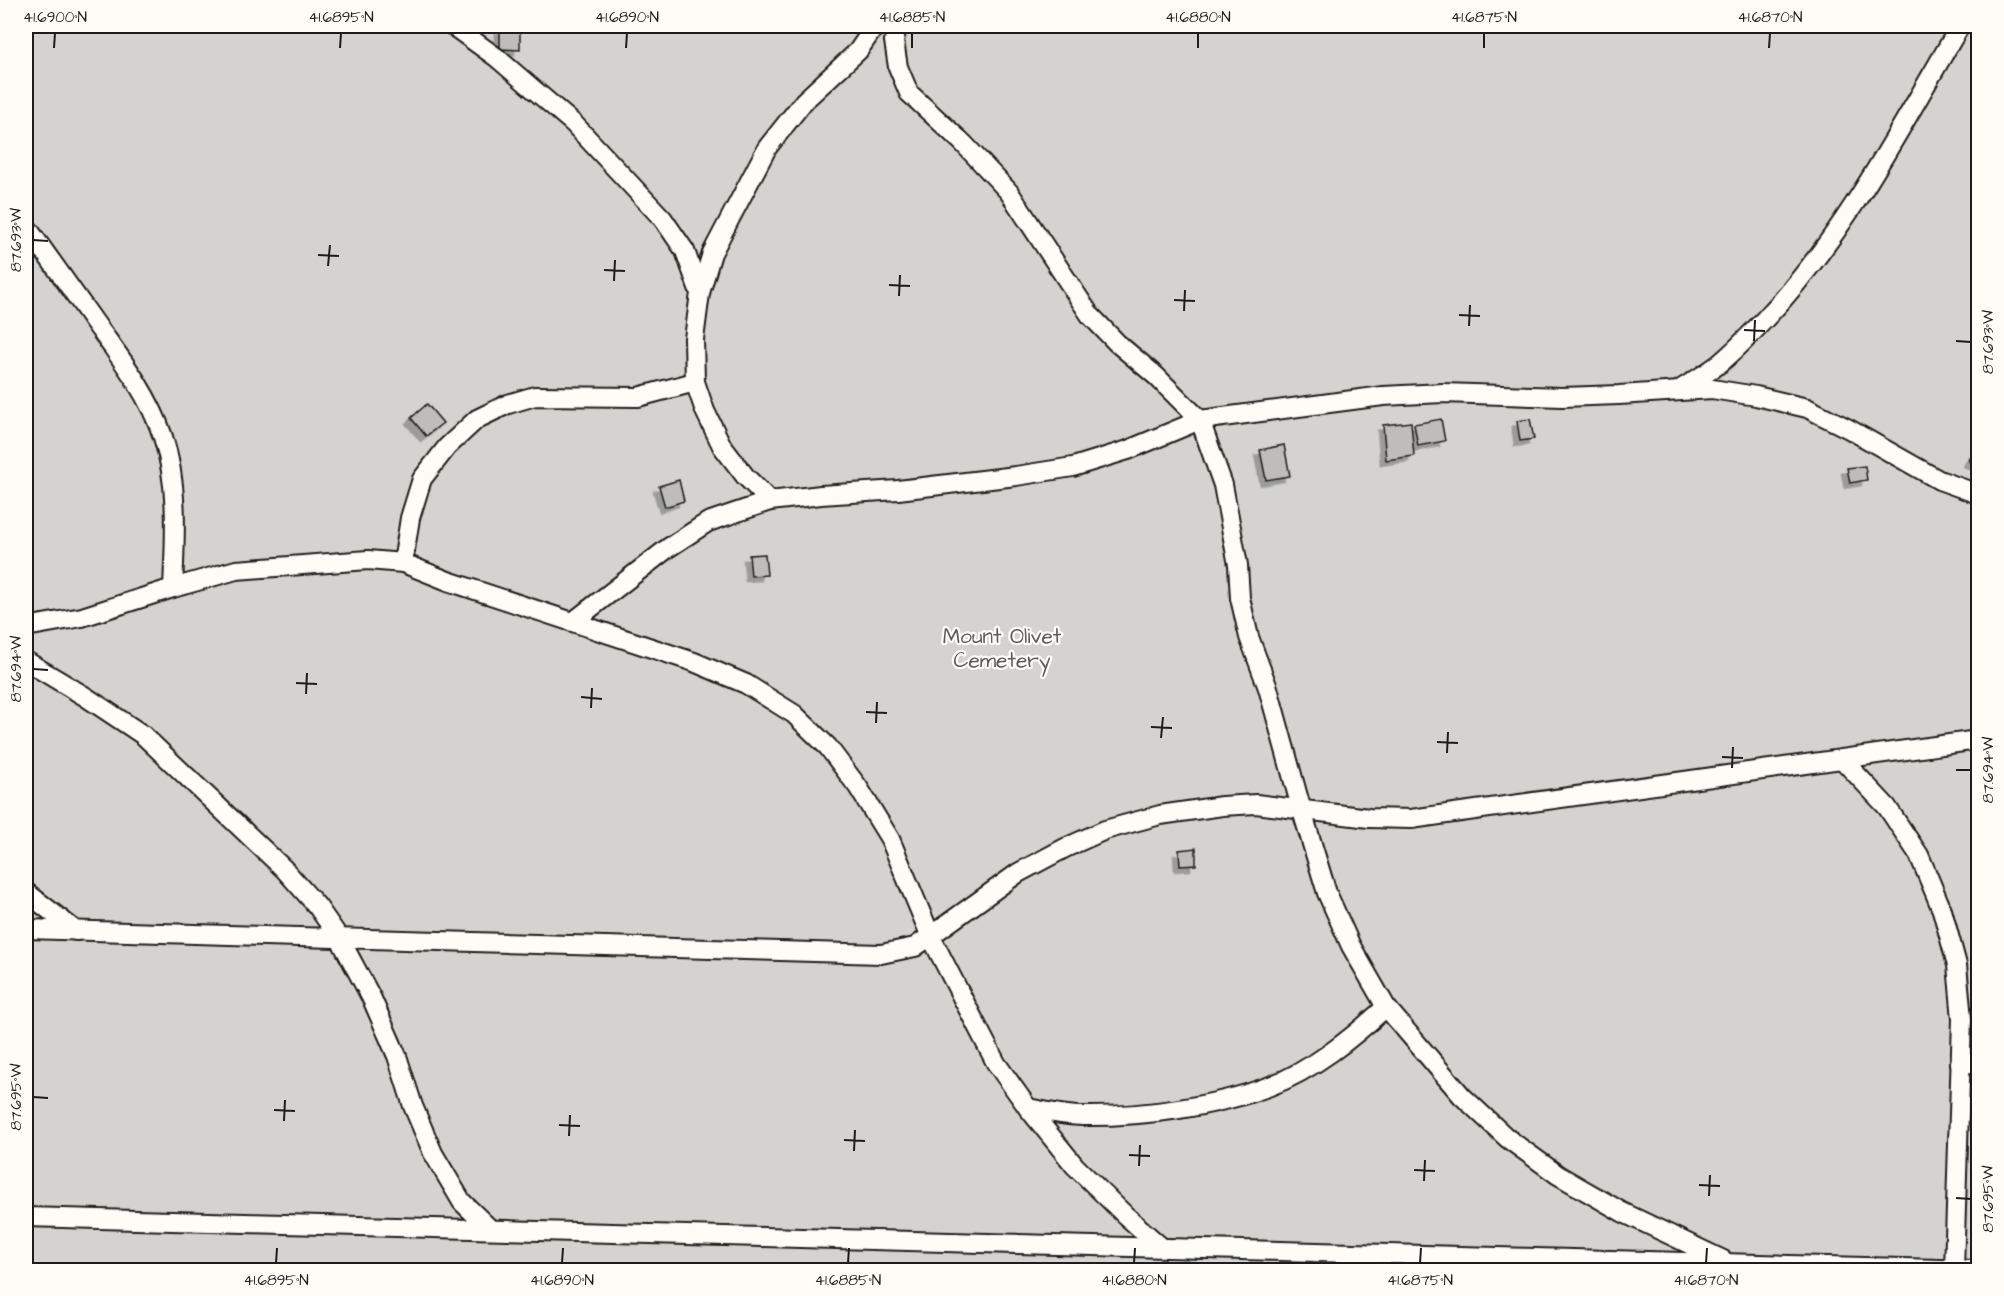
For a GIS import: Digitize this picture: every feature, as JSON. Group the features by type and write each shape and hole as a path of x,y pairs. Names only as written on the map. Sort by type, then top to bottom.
{"lane":[{"path":"453,26 496,57 574,124 642,195 686,251 700,293"},
{"path":"770,501 745,476 722,446 705,411 695,382 694,339 700,293 712,253 767,148 804,101 858,51 875,26"},
{"path":"897,26 894,41 898,67 909,93 963,143 1009,192 1090,315 1200,420 1223,485 1235,542 1240,598 1249,637 1268,688 1327,892 1351,946 1386,1007 1462,1096 1515,1144 1558,1175 1622,1212 1729,1263"},
{"path":"1681,389 1719,364 1787,296 1834,234 1960,26"},
{"path":"26,226 118,355 147,400 163,437 172,476 176,523 173,588"},
{"path":"403,563 410,518 423,479 447,447 477,419 508,404 536,396 638,397 695,382"},
{"path":"574,621 668,548 708,522 770,501 898,490 1073,467 1128,450 1200,420 1383,396 1443,393 1562,397 1712,388 1807,408 1939,480 1978,494"},
{"path":"26,627 82,617 236,570 368,560 403,563 448,581 704,666 746,684 794,714 828,747 858,786 890,839 931,937 996,1063 1028,1108 1075,1166 1161,1247"},
{"path":"26,661 143,735 284,869 317,906 340,939 372,999 397,1056 412,1106 433,1153 462,1202 489,1229"},
{"path":"26,929 881,954 915,947 1018,873 1105,830 1160,815 1222,806 1256,804 1369,818 1411,819 1978,740"},
{"path":"1842,759 1887,807 1919,855 1942,910 1957,965 1962,1019 1970,1063 1954,1269"},
{"path":"26,892 76,931"},
{"path":"1028,1108 1080,1116 1145,1113 1227,1098 1271,1086 1319,1061 1358,1033 1386,1007"},
{"path":"26,1217 1978,1270"}],"green space":[{"name":"Mount Olivet Cemetery","path":"26,26 1978,26 1978,1270 26,1270"}],"building":[{"path":"500,28 520,29 520,50 500,49"},
{"path":"427,404 443,423 426,436 411,418"},
{"path":"1441,419 1445,441 1418,446 1414,424"},
{"path":"1530,419 1534,439 1520,441 1517,421"},
{"path":"1411,422 1414,456 1386,460 1383,425"},
{"path":"1284,445 1290,476 1266,480 1260,450"},
{"path":"1978,445 1978,465 1969,461"},
{"path":"1865,466 1867,480 1850,483 1847,468"},
{"path":"679,480 684,501 665,507 659,486"},
{"path":"765,554 767,575 751,576 749,555"},
{"path":"1196,848 1196,865 1180,866 1179,850"}]}
